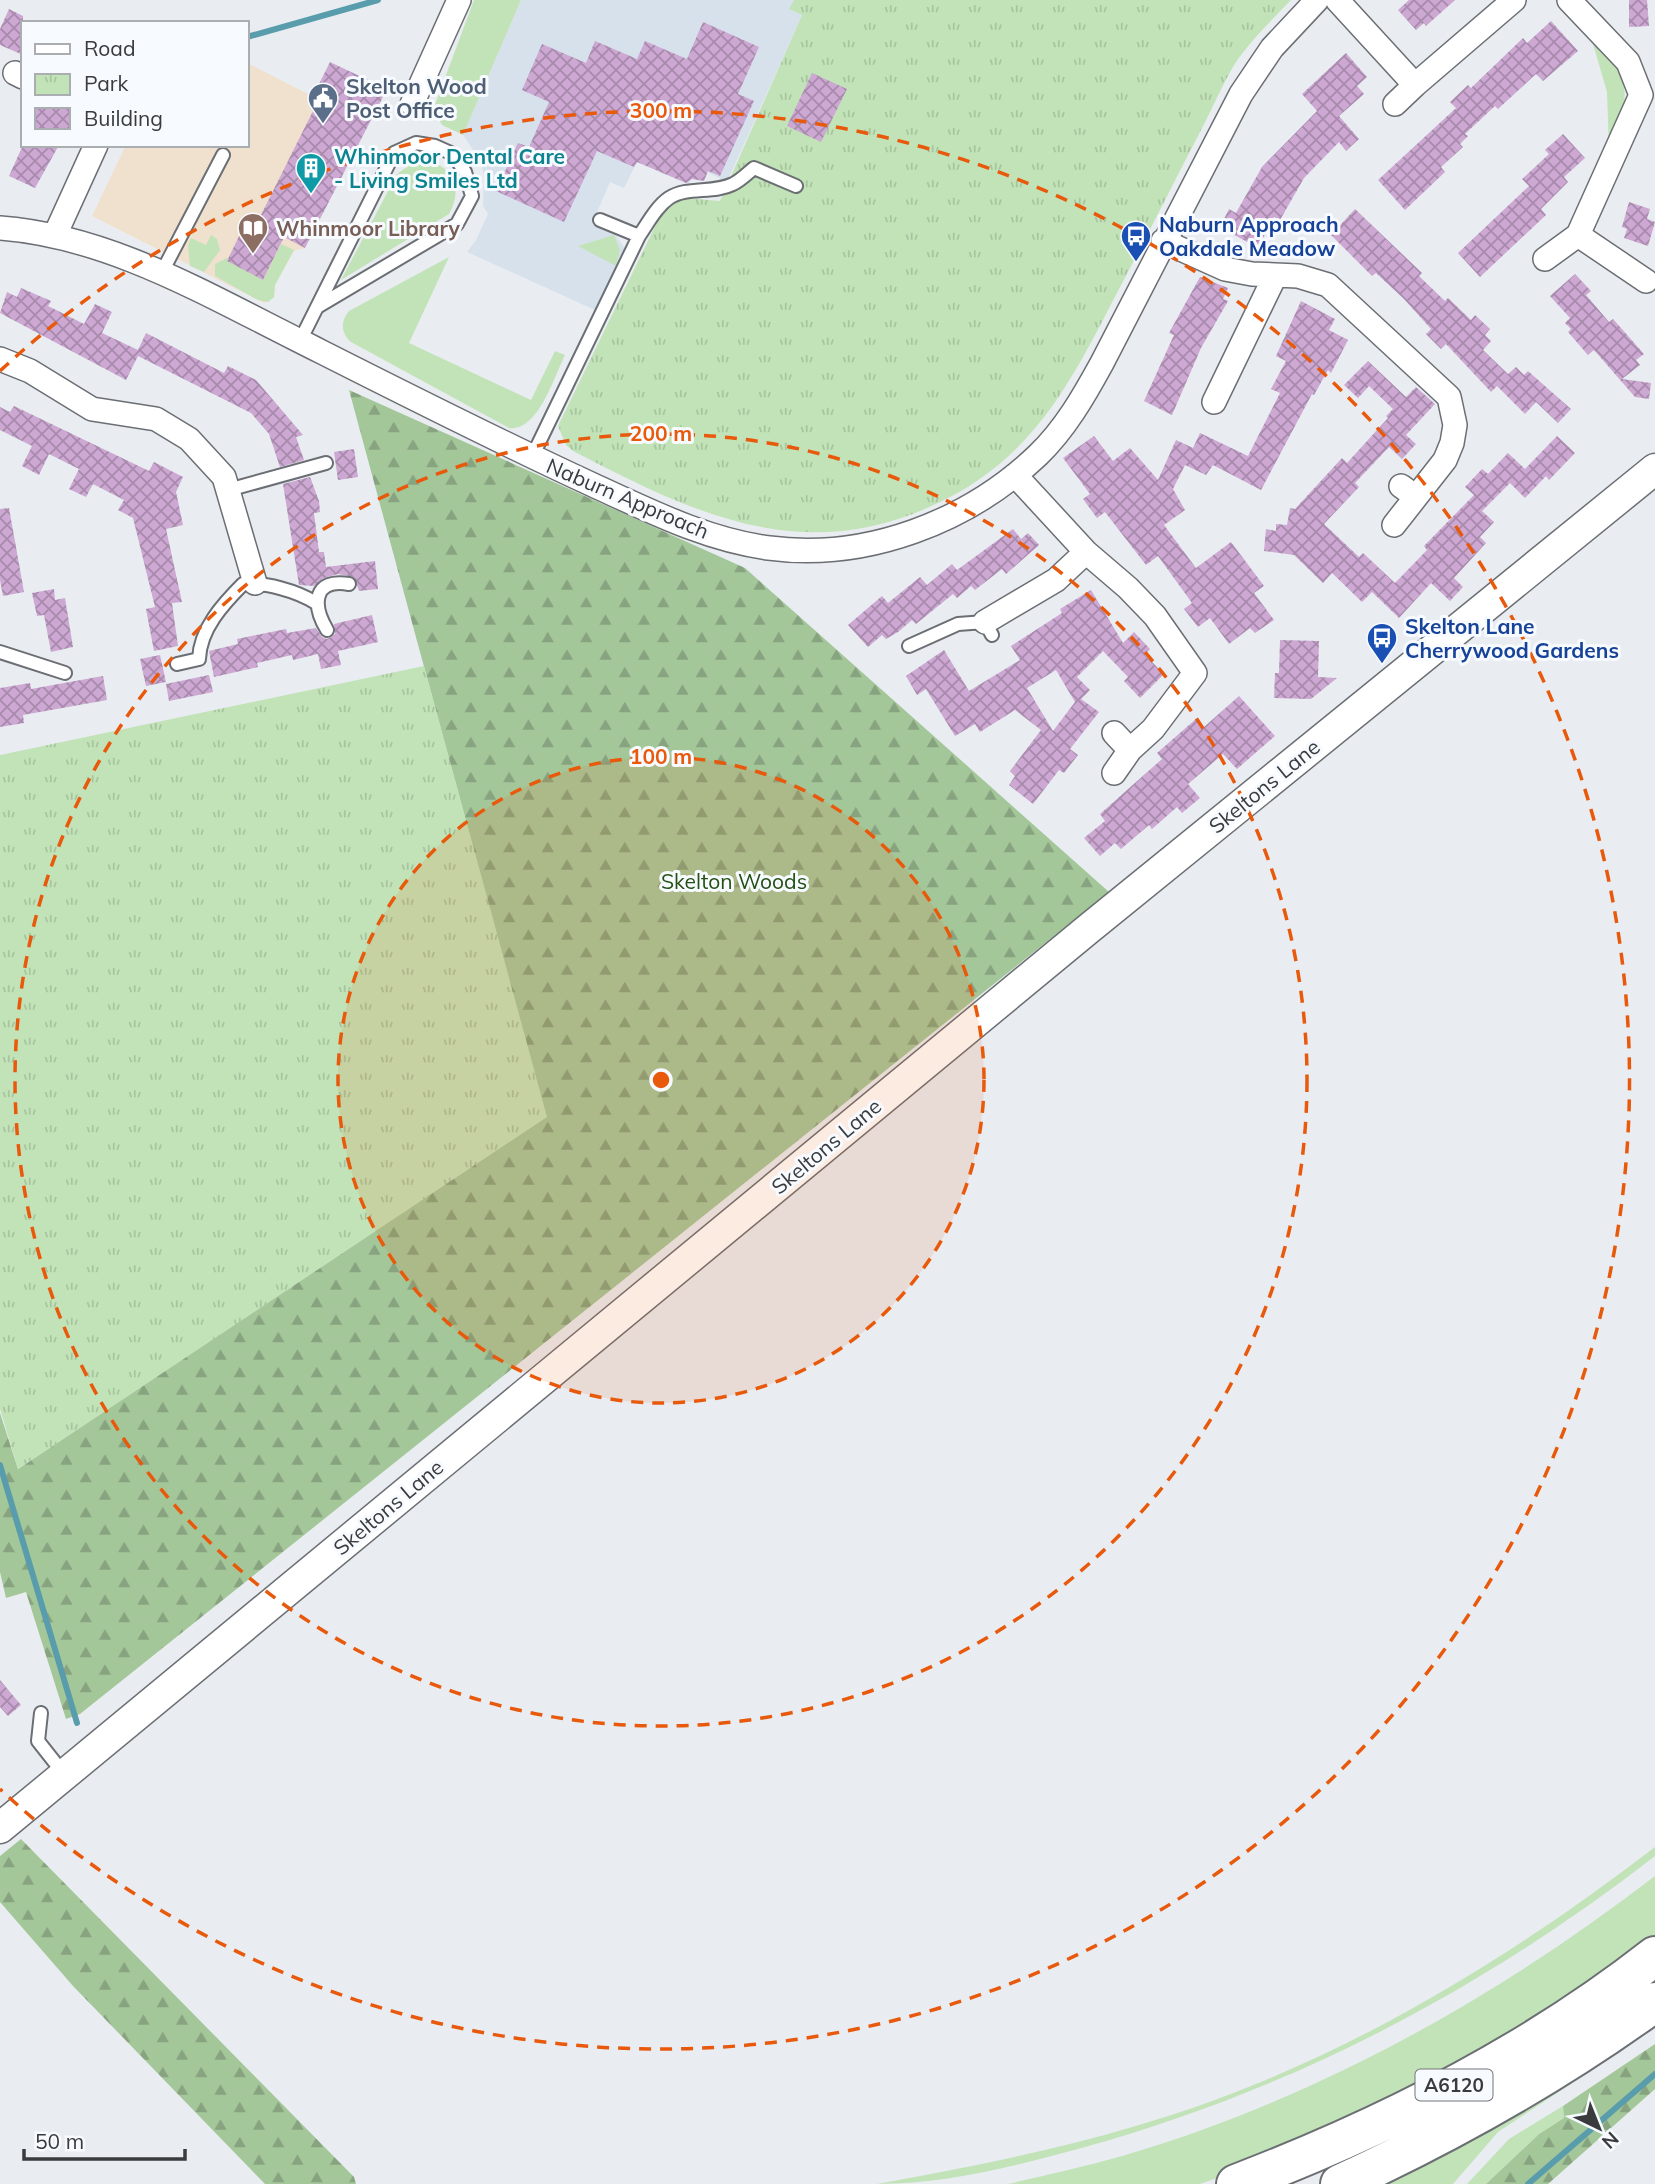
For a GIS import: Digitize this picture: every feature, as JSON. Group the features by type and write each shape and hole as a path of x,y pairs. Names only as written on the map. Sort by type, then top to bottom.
{"highway":[{"name":"A6120","path":"1236,2184 1325,2149 1432,2098 1586,2006 1655,1956"},
{"name":"A6120","path":"1340,2184 1391,2161 1550,2074 1655,2002"}],"street":[{"path":"412,104 458,0"},
{"name":"Naburn Approach","path":"0,228 55,235 123,256 532,457 686,526 738,542 796,550 862,546 932,525 972,505 1015,475 1040,453 1082,399 1255,70 1290,27 1317,0"},
{"path":"1337,0 1415,85"},
{"path":"1395,104 1514,0"},
{"path":"1545,259 1578,235 1648,95 1628,62 1569,0"},
{"path":"55,235 95,147"},
{"path":"1578,235 1646,281"},
{"path":"1163,241 1225,269 1316,279 1328,285 1448,397 1455,425 1445,460 1409,491 1394,524"},
{"path":"1214,402 1275,275"},
{"path":"0,359 30,371 92,409 156,419 189,439 225,477 255,583"},
{"name":"Skeltons Lane","path":"0,1828 1076,939 1655,468"},
{"path":"1015,475 1086,552 1133,592 1155,616 1195,673 1153,729 1130,750 1114,773"},
{"path":"988,629 1056,580 1086,552"},
{"path":"1114,733 1130,750"}],"lane":[{"path":"300,341 317,307 394,153 416,144 435,146 453,154 465,172 472,196 457,225 317,307"},
{"path":"160,274 222,155"},
{"path":"532,457 639,236 657,208 679,193 715,190 734,184 754,167 796,186"},
{"path":"600,220 639,236"},
{"path":"228,490 326,463"},
{"path":"327,630 316,613 316,603 321,591 338,582 349,583"},
{"path":"177,664 200,659 200,646 212,620 243,584 255,583 306,597 316,603"},
{"path":"909,646 958,624 988,629"},
{"path":"0,652 65,673"},
{"path":"41,1713 38,1741 65,1774"}],"shaded area":[{"path":"521,0 794,0 790,9 802,15 727,182 697,167 689,184 637,162 624,188 610,182 592,224 615,234 626,250 624,263 613,275 595,310 467,252 488,214 483,206 484,176 480,160 463,135"},
{"path":"248,64 320,100 305,248 294,251 275,285 274,297 264,303 92,216 125,147 248,147"}],"green space":[{"path":"474,0 521,0 463,135 442,125 433,110"},
{"path":"794,0 1291,0 1238,59 1101,324 1064,389 1043,419 1020,445 993,469 962,491 925,509 878,525 832,532 787,531 743,523 700,510 658,493 573,451 566,445 558,426 664,208 686,198 720,201 802,15 789,9"},
{"path":"1591,37 1615,65 1622,77 1624,89 1621,116 1609,150 1607,92"},
{"path":"424,160 442,167 453,179 455,196 449,214 341,280 397,174 414,162"},
{"path":"211,235 217,239 220,250 204,272 190,266 188,246 191,238 206,245"},
{"path":"614,235 620,250 616,266 578,246"},
{"path":"281,244 294,250 275,285 274,297 268,302 258,300 215,276 215,264 227,258 263,280"},
{"path":"449,257 409,343 531,400 555,351 565,355 537,412 519,427 509,428 351,342 344,331 344,319 349,311"},
{"name":"Skelton Woods","path":"349,390 745,568 1109,892 80,1714 66,1719 26,1592 6,1598 0,1572 0,1413 18,1469 546,1117"},
{"path":"424,666 547,1117 18,1469 0,1409 0,755"},
{"path":"21,1839 354,2177 356,2184 265,2184 73,1986 0,1902 0,1856"},
{"path":"1655,1847 1655,1856 1523,1949 1455,1991 1312,2065 1238,2096 1085,2147 956,2177 877,2184 1020,2156 1160,2119 1305,2063 1410,2010 1461,1980 1560,1917"},
{"path":"1655,1876 1655,1940 1511,2038 1277,2157 1200,2184 1008,2184 1108,2160 1194,2133 1334,2075 1467,2004 1532,1964"},
{"path":"1655,2018 1655,2027 1636,2041 1498,2132 1453,2184 1367,2184"},
{"path":"1655,2044 1655,2089 1548,2184 1486,2184 1539,2134 1564,2118 1563,2106"},
{"path":"1563,2106 1564,2118 1539,2134 1486,2184 1467,2184 1509,2139"}],"building":[{"path":"1409,0 1455,0 1426,26 1424,23 1416,30 1398,10"},
{"path":"1629,0 1647,0 1649,26 1629,27"},
{"path":"9,9 23,16 21,54 0,45 0,29"},
{"path":"1551,21 1578,51 1543,81 1536,74 1498,109 1495,106 1465,134 1468,136 1460,144 1463,147 1441,167 1445,172 1405,210 1378,180 1456,108 1450,102 1468,85 1471,88 1523,38 1527,43"},
{"path":"703,22 759,47 738,94 754,101 720,176 708,171 704,181 692,179 686,183 637,162 634,167 597,151 564,222 496,191 518,143 529,147 549,102 522,90 542,44 586,63 595,41 637,59 645,41 687,59"},
{"path":"1346,53 1367,77 1357,86 1364,94 1339,116 1359,139 1346,151 1339,142 1304,178 1280,220 1274,217 1258,248 1220,227 1229,209 1236,213 1262,167 1317,111 1302,94"},
{"path":"330,62 387,89 305,248 284,237 263,280 227,261 244,226 253,231 322,93 316,90"},
{"path":"812,73 847,89 821,142 787,126"},
{"path":"1563,134 1585,158 1564,177 1568,182 1541,209 1546,215 1480,277 1458,253 1529,186 1522,179 1549,154 1545,150"},
{"path":"22,147 58,147 35,188 9,176"},
{"path":"1629,202 1650,209 1647,219 1655,222 1648,246 1624,238 1627,229 1622,227"},
{"path":"1355,209 1422,273 1419,276 1445,301 1448,298 1471,320 1475,315 1490,329 1485,335 1491,341 1483,350 1508,374 1516,367 1524,375 1528,371 1571,409 1558,423 1536,402 1525,414 1497,386 1491,392 1446,344 1441,349 1426,334 1431,329 1404,299 1376,273 1372,276 1331,235"},
{"path":"1575,274 1591,291 1586,295 1609,322 1613,319 1644,354 1636,360 1640,365 1622,379 1651,383 1649,399 1635,397 1594,350 1588,355 1568,332 1571,329 1565,323 1570,318 1550,296"},
{"path":"1200,277 1228,288 1223,299 1228,301 1201,348 1172,415 1144,401 1174,335 1169,333"},
{"path":"21,288 51,301 48,306 84,324 95,304 112,312 102,333 138,350 146,333 224,373 228,366 256,380 303,435 296,437 304,460 280,467 269,434 251,413 138,356 126,380 0,313 7,292 17,297"},
{"path":"1301,301 1335,319 1329,330 1348,340 1331,373 1328,370 1314,395 1312,394 1261,490 1213,465 1206,475 1185,465 1173,489 1185,510 1164,525 1196,568 1231,542 1264,586 1254,593 1274,620 1255,633 1250,628 1229,644 1210,618 1198,627 1184,609 1192,603 1158,556 1146,565 1105,512 1097,518 1083,499 1090,494 1063,458 1094,436 1113,461 1130,448 1158,480 1176,440 1193,448 1200,433 1248,456 1280,393 1271,389 1286,361 1276,356"},
{"path":"1368,361 1406,397 1416,387 1435,404 1406,435 1416,444 1402,459 1389,447 1355,483 1359,487 1324,524 1359,557 1363,553 1395,583 1427,550 1424,546 1474,495 1465,487 1482,469 1488,474 1508,453 1525,469 1557,436 1575,453 1549,480 1546,476 1525,498 1510,483 1482,511 1494,522 1480,537 1486,543 1454,578 1463,587 1450,601 1431,583 1399,618 1372,592 1362,602 1332,573 1323,583 1294,555 1264,551 1266,529 1276,531 1276,524 1287,525 1290,508 1295,509 1342,458 1347,463 1393,409 1369,386 1358,398 1344,385"},
{"path":"14,406 149,471 154,462 183,477 176,492 183,525 166,529 182,602 172,603 178,646 154,651 146,609 155,607 133,518 118,510 124,500 93,484 86,497 69,489 79,469 49,454 39,475 22,466 32,446 0,430 0,407 10,412"},
{"path":"354,449 358,477 338,480 334,452"},
{"path":"310,477 319,501 320,512 314,513 319,552 324,552 326,567 375,561 378,589 359,591 354,577 338,574 324,578 314,586 299,585 283,484"},
{"path":"9,508 24,592 3,596 0,580 0,509"},
{"path":"1013,529 1021,539 1028,533 1039,545 1006,574 1002,569 975,590 971,586 957,598 953,594 916,624 912,620 886,639 882,635 868,647 848,625 882,596 888,603 920,577 927,585 952,564 957,570"},
{"path":"54,589 55,600 65,598 73,647 51,652 44,615 37,616 32,593"},
{"path":"1091,590 1123,643 1134,632 1150,649 1145,655 1164,674 1140,698 1124,681 1128,677 1103,651 1077,677 1090,690 1081,699 1099,712 1070,749 1078,755 1064,773 1059,770 1033,804 1009,785 1015,776 1010,771 1041,730 1015,710 980,732 975,724 955,736 926,689 917,695 906,676 944,650 969,691 1020,660 1011,646 1062,613 1060,609","holes":["1056,670 1075,702 1053,731 1027,688"]},
{"path":"372,615 378,642 338,651 341,665 321,669 318,654 293,660 292,655 257,663 258,667 214,677 209,651 238,644 237,639 286,629 287,633 316,628 322,637 327,639 335,634 334,624"},
{"path":"1280,640 1319,641 1318,677 1337,678 1311,699 1274,698 1275,673 1279,673"},
{"path":"160,655 166,682 146,686 140,659"},
{"path":"209,675 213,692 169,701 166,684"},
{"path":"103,676 107,700 23,715 24,723 0,727 0,688 30,683 31,689"},
{"path":"1239,696 1275,736 1237,769 1223,754 1188,784 1200,798 1182,813 1177,807 1152,829 1149,825 1121,849 1115,843 1100,856 1084,838 1105,821 1100,814 1162,759 1157,753 1197,718 1204,727"},
{"path":"0,1680 21,1705 8,1716 0,1707"}],"waterway":[{"path":"248,37 378,0"},
{"path":"0,1465 77,1723"},
{"path":"1528,2184 1655,2074"}],"place":[{"name":"Skelton Wood Post Office","path":"323,125"},
{"name":"Whinmoor Dental Care - Living Smiles Ltd","path":"311,195"},
{"name":"Whinmoor Library","path":"253,255"},
{"name":"Naburn Approach Oakdale Meadow","path":"1136,263"},
{"name":"Skelton Lane Cherrywood Gardens","path":"1382,665"}]}
